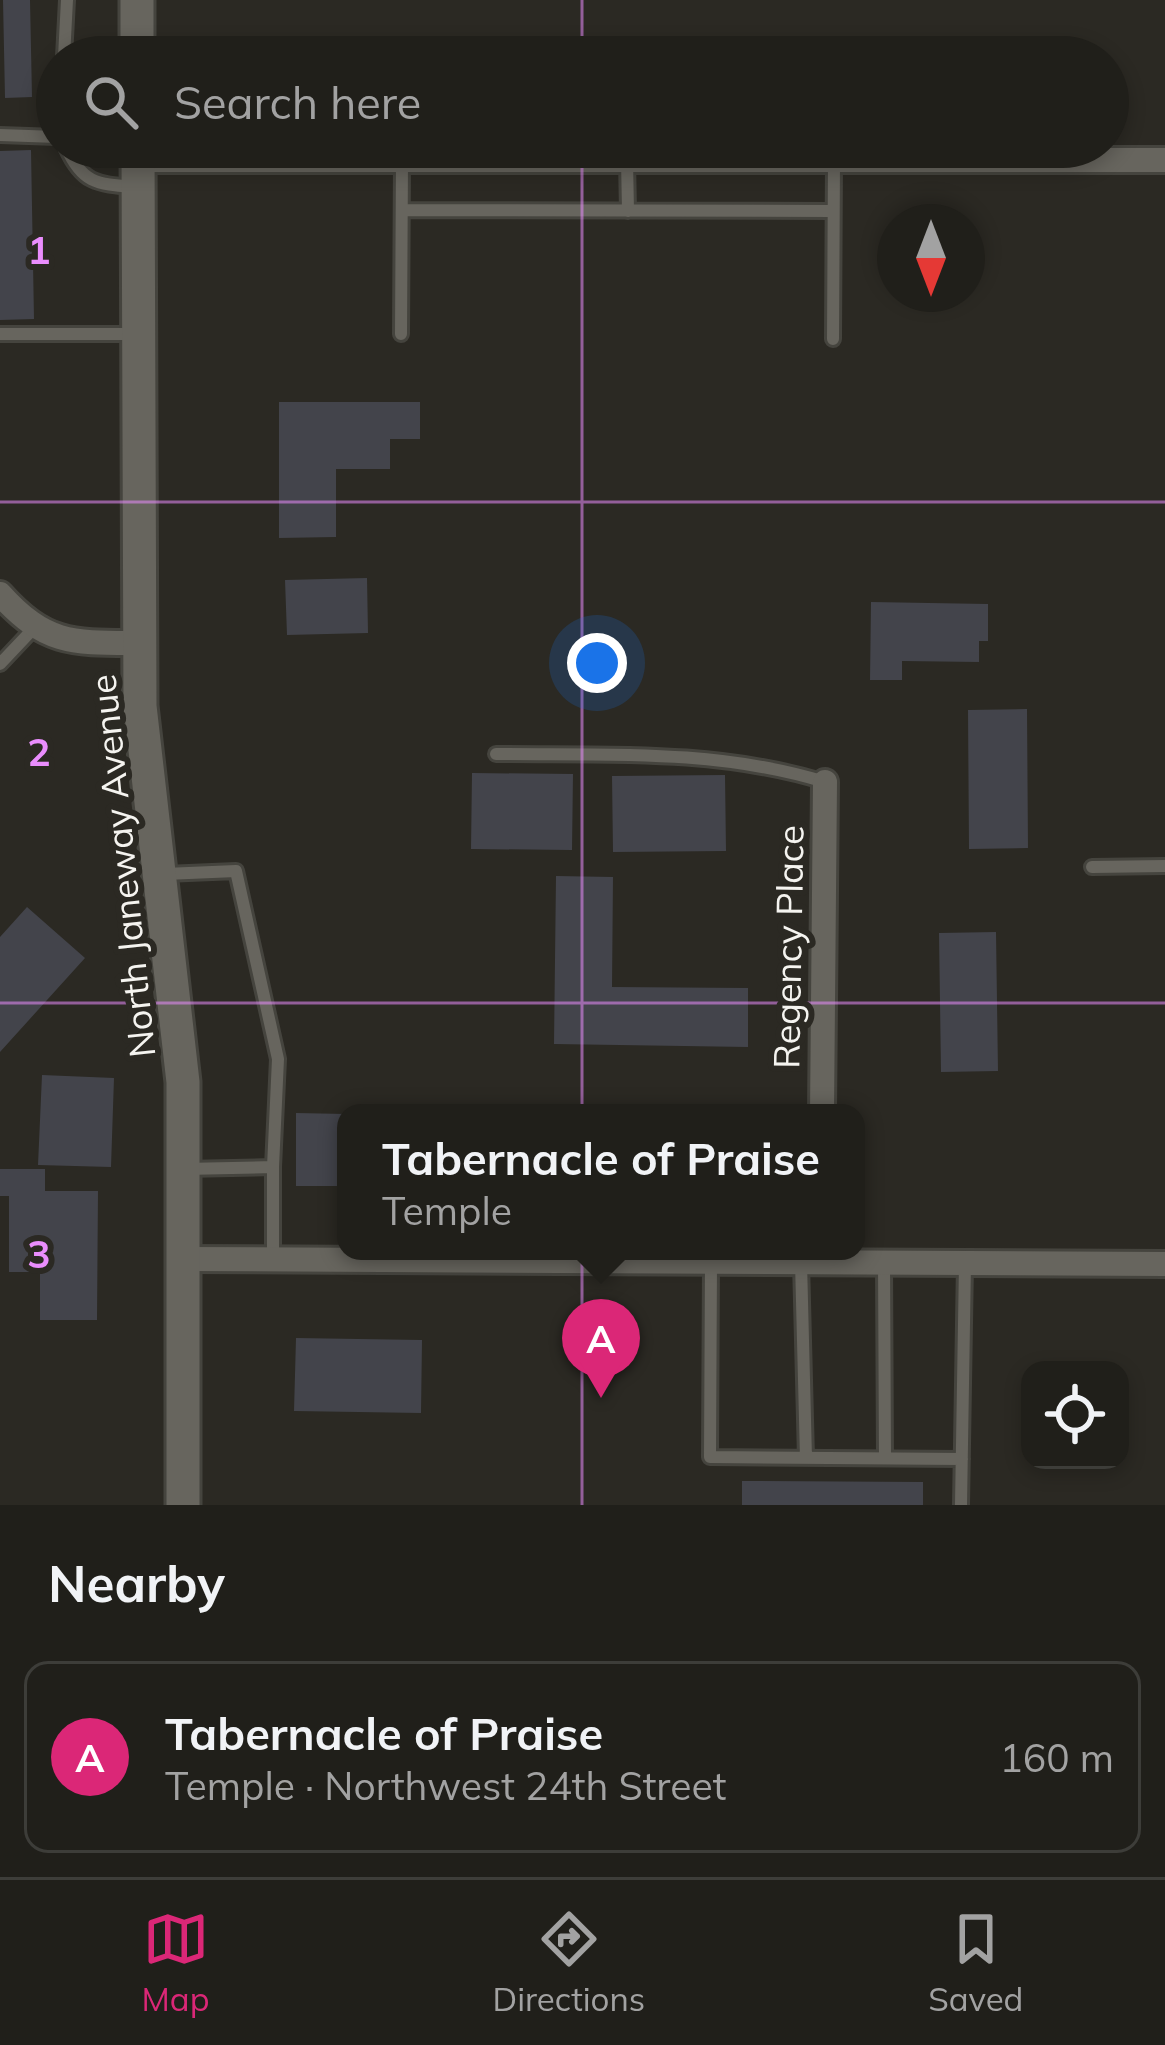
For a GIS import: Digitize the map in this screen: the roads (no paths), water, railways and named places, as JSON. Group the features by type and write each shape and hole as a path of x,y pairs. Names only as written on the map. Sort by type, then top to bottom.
{"main road":[{"path":"137,0 137,36"},
{"name":"North Janeway Avenue","path":"137,168 143,768 178,1016 183,1505"}],"street":[{"path":"1129,160 1165,160"},
{"path":"0,594 34,628 72,642 139,643"},
{"name":"Regency Place","path":"822,1104 825,782"},
{"path":"183,1259 337,1259"},
{"path":"419,1260 762,1260"},
{"path":"841,1260 1165,1264"}],"lane":[{"path":"65,36 67,0"},
{"path":"0,135 36,136"},
{"path":"75,168 91,184 130,168"},
{"path":"401,334 402,168"},
{"path":"627,168 628,211"},
{"path":"833,339 834,168"},
{"path":"402,210 833,211"},
{"path":"0,334 138,334"},
{"path":"0,664 34,628"},
{"path":"496,754 694,755 776,767 825,782"},
{"path":"1093,867 1165,866"},
{"path":"158,874 236,872 278,1059 273,1259"},
{"path":"183,1169 273,1166"},
{"path":"806,1458 813,1260"},
{"path":"711,1262 710,1457 962,1459"},
{"path":"884,1263 885,1458"},
{"path":"961,1505 965,1263"}],"place":[{"name":"Tabernacle of Praise","path":"601,1398"}]}
